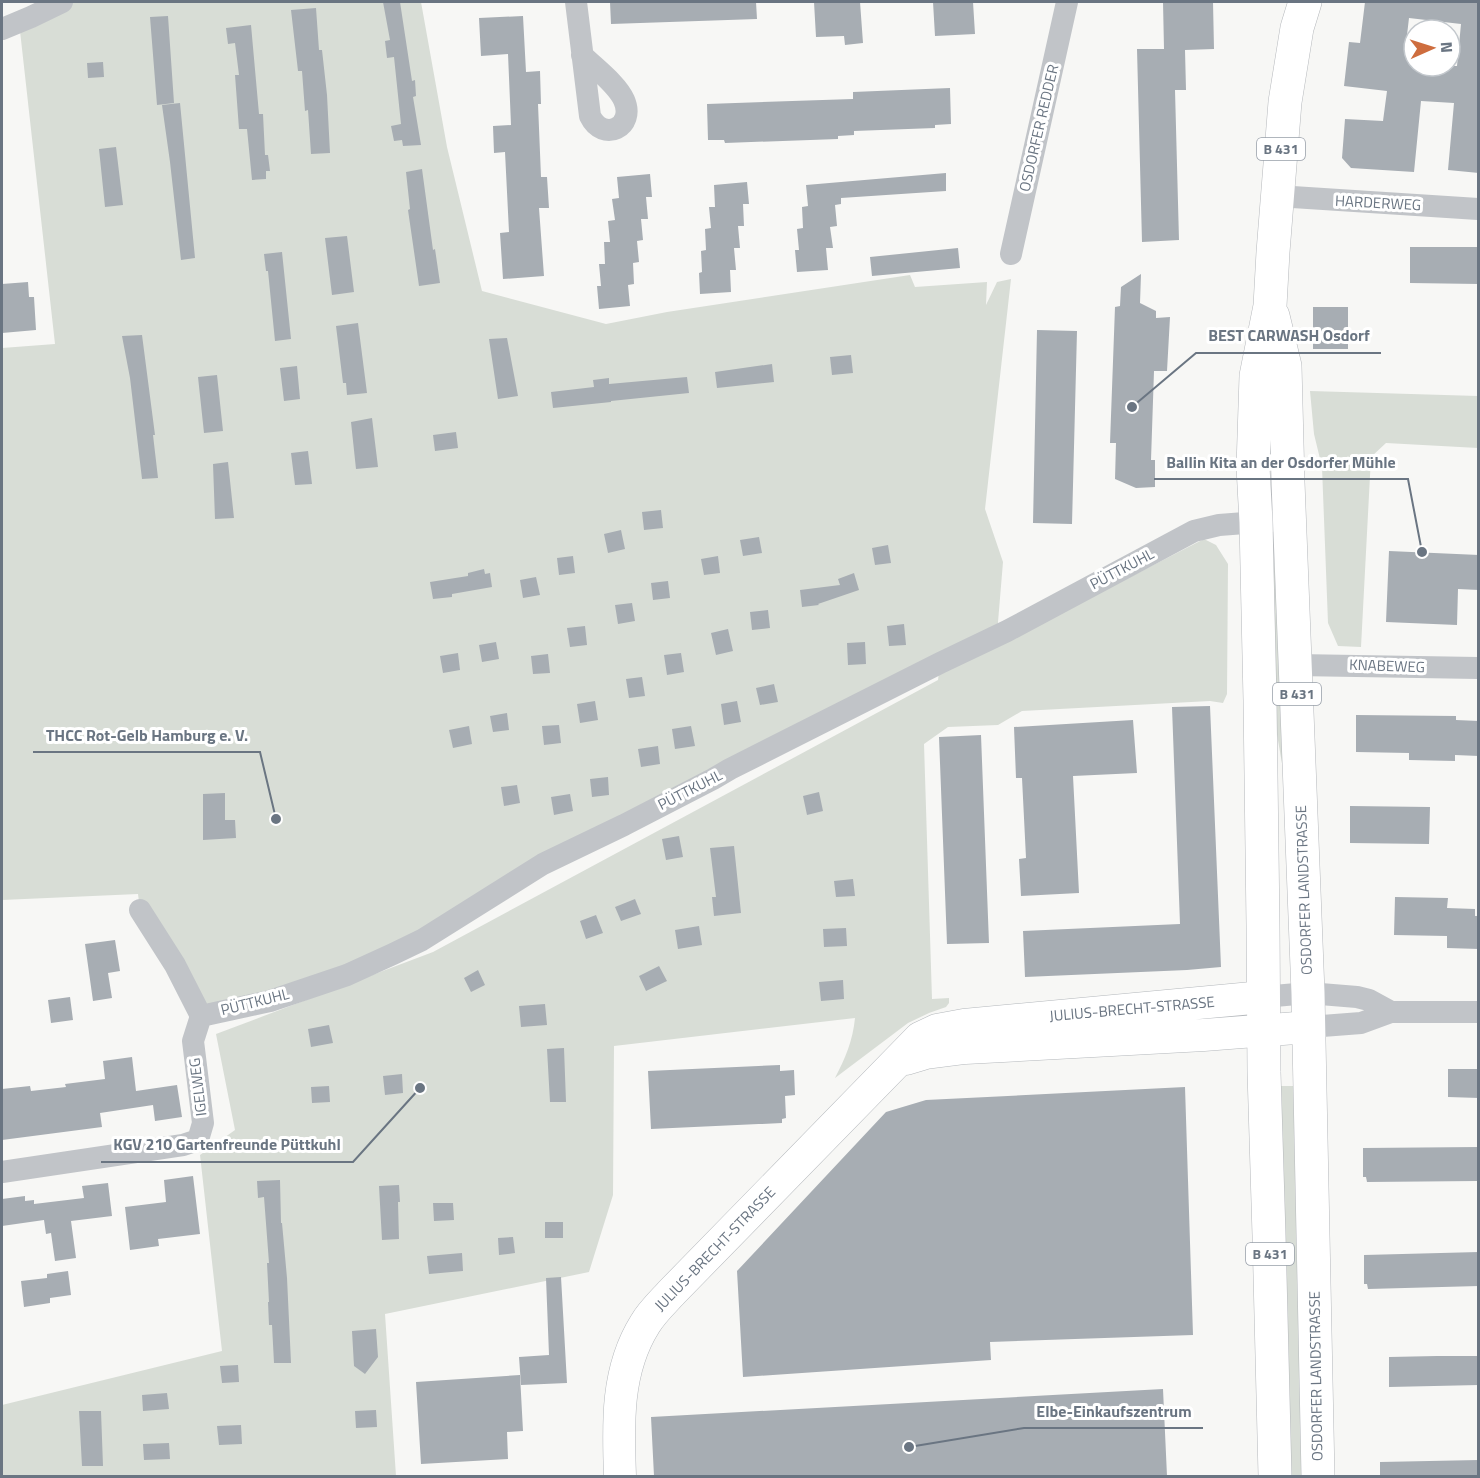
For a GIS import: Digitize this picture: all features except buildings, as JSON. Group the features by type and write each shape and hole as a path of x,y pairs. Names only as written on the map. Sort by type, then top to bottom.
{"main road":[{"name":"OSDORFER LANDSTRASSE","path":"1275,1476 1263,1030 1260,700 1253,467 1256,375 1270,306 1285,102 1300,10"},
{"name":"OSDORFER LANDSTRASSE","path":"1270,306 1285,366 1308,993 1318,1476"}],"street":[{"path":"2,29 62,2"},
{"path":"576,2 582,55"},
{"name":"OSDORFER REDDER","path":"1011,255 1066,2"},
{"name":"HARDERWEG","path":"1277,196 1479,209"},
{"name":"PÜTTKUHL","path":"140,910 175,965 201,1016 270,1001 347,975 422,940 543,864 1007,631 1187,534 1219,525 1290,519"},
{"name":"KNABEWEG","path":"1296,665 1479,668"},
{"name":"JULIUS-BRECHT-STRASSE","path":"620,1476 619,1406 622,1385 627,1361 645,1324 672,1292 920,1038 950,1027 1308,993 1357,997 1369,1000 1391,1012"},
{"path":"1309,1027 1361,1023 1391,1012 1479,1012"},
{"name":"IGELWEG","path":"2,1172 183,1146 198,1140 203,1123 193,1041 201,1016"},
{"name":"JULIUS-BRECHT-STRASSE","path":"896,1062 926,1053 965,1048 1309,1027"}],"shaded area":[{"path":"62,2 421,2 447,147 482,291 606,324 667,312 910,275 915,287 987,282 986,305 997,282 1011,279 985,509 1003,562 996,646 1204,539 1216,545 1228,564 1227,694 1223,703 1210,701 1022,711 998,725 948,727 924,744 932,999 949,998 946,1007 908,1023 835,1078 848,1049 855,1018 614,1046 613,1195 589,1272 385,1314 396,1476 2,1476 2,1405 222,1351 200,1155 235,1130 216,1034 433,952 938,680 940,663 393,954 201,1016 140,910 138,894 2,900 2,348 55,344 19,22"},
{"path":"1310,391 1478,396 1478,448 1386,443 1371,457 1361,647 1338,646 1328,623 1322,467 1314,434"},
{"path":"1271,551 1277,551 1284,775 1275,723"},
{"path":"1281,1086 1296,1086 1304,1476 1290,1476"}],"place":[{"name":"BEST CARWASH Osdorf","path":"1132,407"},
{"name":"Ballin Kita an der Osdorfer Mühle","path":"1422,552"},
{"name":"THCC Rot-Gelb Hamburg e. V.","path":"276,819"},
{"name":"KGV 210 Gartenfreunde Püttkuhl","path":"420,1088"},
{"name":"Elbe-Einkaufszentrum","path":"909,1447"}]}
